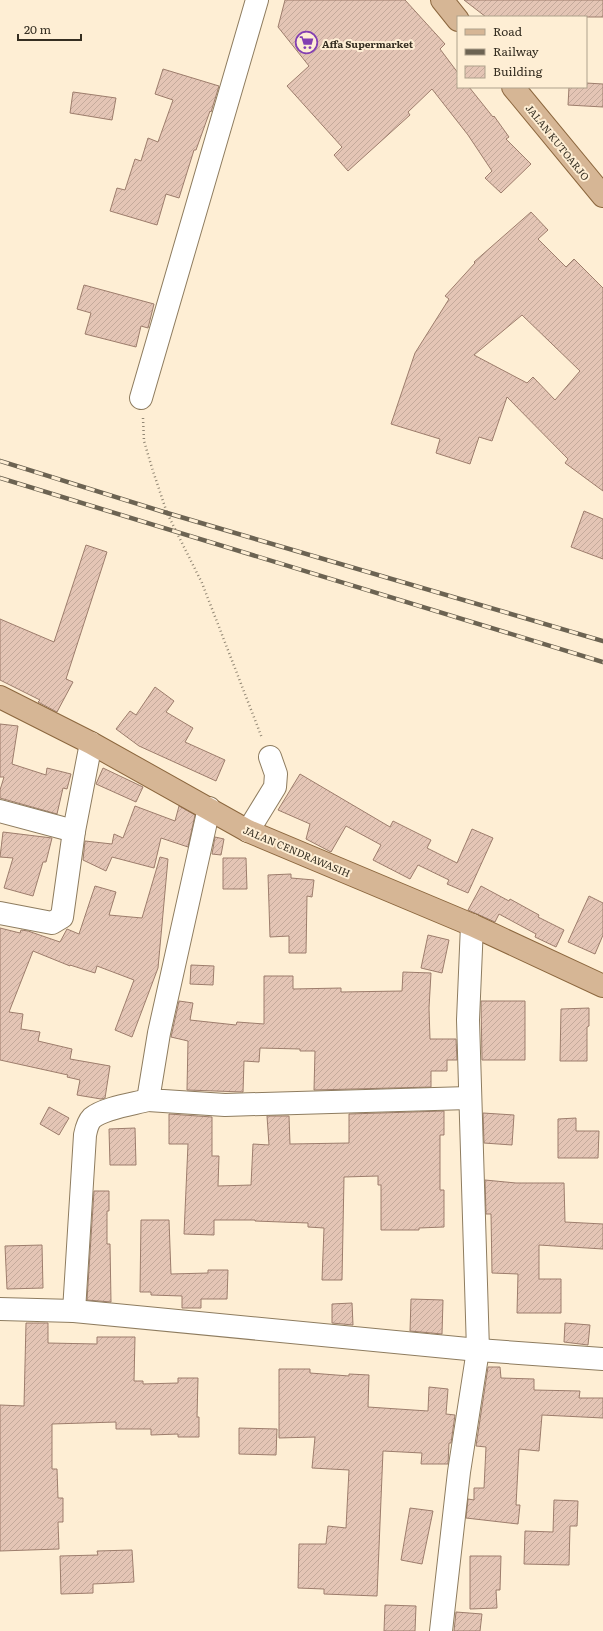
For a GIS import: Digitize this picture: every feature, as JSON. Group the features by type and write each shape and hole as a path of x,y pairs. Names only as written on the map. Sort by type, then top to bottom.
{"main road":[{"path":"442,0 457,19"},
{"name":"JALAN KUTOARJO","path":"514,88 603,196"},
{"name":"JALAN CENDRAWASIH","path":"0,698 91,743 248,831 472,925 603,986"}],"street":[{"path":"141,398 257,0"},
{"path":"0,913 52,923 62,917 74,831 91,743"},
{"path":"248,831 275,787 276,774 270,757"},
{"path":"148,1100 159,1033 209,808"},
{"path":"0,811 74,831"},
{"path":"441,1631 459,1472 478,1350 469,1098 468,1020 472,925"},
{"path":"74,1311 85,1135 91,1119 102,1113 148,1100 225,1105 469,1098"},
{"path":"0,1309 74,1311 478,1350 603,1360"}],"path":[{"path":"141,398 144,441 167,513 202,583 270,757"}],"building":[{"path":"285,0 405,0 445,44 440,49 457,72 457,88 470,88 493,117 494,116 509,137 506,139 531,164 501,193 485,178 492,171 468,135 432,89 408,112 410,115 348,171 334,155 342,147 287,86 309,66 278,27"},
{"path":"464,0 603,0 603,17 485,16"},
{"path":"163,69 219,86 211,112 210,111 196,150 194,150 179,198 166,194 157,225 110,211 117,188 125,190 135,159 141,161 148,138 158,142 173,100 155,94"},
{"path":"587,83 603,84 603,107 568,105 569,88 587,88"},
{"path":"73,92 116,98 112,120 70,113"},
{"path":"531,212 548,230 538,239 566,267 574,259 603,288 603,491 565,463 568,459 507,397 492,441 479,437 470,464 436,453 440,439 391,424 415,353 449,299 445,296 475,263 474,262","holes":["522,315 580,371 555,400 533,377 527,383 474,355"]},
{"path":"84,285 154,304 148,328 141,326 136,347 85,334 91,313 77,309"},
{"path":"584,511 603,519 603,559 571,547"},
{"path":"86,545 107,552 66,679 73,682 57,712 38,702 40,700 0,680 0,619 54,642"},
{"path":"155,687 174,701 166,712 193,728 185,742 225,760 216,781 139,746 116,729 130,711 136,715"},
{"path":"0,724 18,726 12,764 46,775 47,768 71,774 67,789 63,788 57,814 0,798 0,790 4,777 0,777"},
{"path":"103,768 143,787 136,802 96,784"},
{"path":"300,774 390,827 393,821 431,840 427,848 457,863 472,829 493,838 468,893 447,884 449,880 418,865 410,879 373,860 381,845 346,826 331,852 306,839 310,824 278,810"},
{"path":"135,806 175,821 179,806 195,815 188,847 161,838 154,868 112,857 106,871 83,860 85,841 112,844 114,834 123,838"},
{"path":"3,832 52,838 46,862 43,862 33,896 4,888 13,858 0,857"},
{"path":"215,837 224,839 221,855 212,854"},
{"path":"160,857 168,859 158,968 132,1037 115,1030 134,980 97,966 95,973 70,966 33,951 9,1012 23,1014 21,1029 40,1032 38,1041 72,1049 70,1059 110,1066 105,1098 101,1099 77,1095 80,1080 67,1077 68,1075 0,1060 0,928 20,933 21,930 28,931 60,942 67,929 79,934 95,886 116,892 109,915 142,918"},
{"path":"223,858 246,858 247,889 223,889"},
{"path":"291,874 291,878 314,880 312,897 307,896 306,953 289,953 289,936 270,937 268,875"},
{"path":"481,886 509,901 510,899 539,915 538,917 564,930 556,947 535,937 536,934 499,914 495,922 468,910"},
{"path":"589,896 603,903 603,935 595,954 568,942"},
{"path":"428,935 449,940 442,973 421,968"},
{"path":"191,965 214,966 213,985 190,984"},
{"path":"403,972 431,973 429,1008 430,1039 456,1039 457,1060 447,1060 447,1071 431,1071 431,1087 314,1090 315,1051 260,1048 259,1062 244,1061 243,1092 187,1090 188,1041 171,1037 179,1001 193,1003 190,1020 236,1025 237,1022 264,1024 264,976 293,976 293,989 341,988 341,992 402,991"},
{"path":"481,1001 525,1001 525,1060 482,1060"},
{"path":"589,1008 589,1026 587,1027 587,1061 560,1061 561,1009"},
{"path":"49,1107 69,1118 59,1135 40,1124"},
{"path":"444,1111 444,1135 440,1135 440,1190 444,1190 444,1227 419,1228 419,1230 381,1230 381,1185 378,1185 378,1176 344,1177 342,1280 322,1280 324,1228 308,1227 308,1223 255,1220 214,1220 214,1235 184,1234 188,1144 169,1144 169,1114 212,1117 212,1156 219,1156 218,1186 251,1185 253,1144 269,1145 267,1116 289,1116 290,1144 349,1143 349,1114"},
{"path":"483,1113 514,1115 512,1145 484,1143"},
{"path":"576,1118 576,1131 599,1131 598,1158 558,1158 558,1119"},
{"path":"135,1128 136,1165 110,1165 109,1129"},
{"path":"485,1180 516,1183 564,1183 565,1222 603,1224 603,1249 539,1245 539,1279 561,1279 561,1313 517,1313 518,1274 492,1273 491,1214 486,1214"},
{"path":"94,1191 109,1191 109,1211 107,1211 107,1244 110,1244 111,1302 87,1300"},
{"path":"141,1220 169,1220 171,1274 208,1273 208,1270 228,1270 227,1299 201,1299 201,1308 182,1308 182,1296 151,1295 151,1292 140,1292"},
{"path":"42,1245 43,1288 7,1289 5,1246"},
{"path":"411,1299 443,1300 442,1334 410,1331"},
{"path":"352,1303 353,1325 332,1323 332,1304"},
{"path":"26,1323 48,1323 48,1343 97,1344 97,1337 135,1337 134,1381 143,1381 143,1384 178,1383 178,1378 198,1378 197,1417 199,1417 199,1437 178,1437 178,1434 151,1435 151,1429 116,1429 116,1422 52,1424 52,1469 57,1469 58,1498 63,1498 63,1522 58,1522 59,1549 0,1551 0,1405 24,1406"},
{"path":"565,1323 590,1325 588,1345 564,1342"},
{"path":"488,1367 500,1367 501,1378 534,1379 534,1390 580,1391 579,1398 603,1398 603,1418 542,1415 539,1451 519,1449 516,1505 520,1505 518,1524 466,1518 468,1499 474,1500 474,1488 484,1488 486,1447 476,1446"},
{"path":"279,1369 310,1369 310,1373 349,1376 349,1374 369,1375 368,1407 428,1411 429,1387 448,1389 446,1414 455,1415 451,1443 449,1443 448,1464 421,1464 422,1453 383,1451 377,1596 324,1594 324,1589 298,1588 299,1544 326,1544 328,1526 346,1528 349,1470 312,1468 315,1437 279,1438"},
{"path":"239,1428 277,1429 276,1455 239,1454"},
{"path":"554,1500 578,1501 577,1526 570,1526 569,1565 524,1564 525,1531 553,1532"},
{"path":"410,1508 433,1511 422,1564 401,1560"},
{"path":"132,1550 134,1582 93,1584 93,1593 61,1594 60,1556 98,1555 97,1551"},
{"path":"470,1556 501,1556 500,1590 496,1590 497,1608 470,1609"},
{"path":"385,1605 416,1606 415,1631 384,1631"},
{"path":"456,1612 482,1614 480,1631 454,1631"}],"railway":[{"path":"0,461 167,513 603,641"},
{"path":"0,478 603,662"}],"place":[{"name":"Affa Supermarket","path":"306,43"}]}
